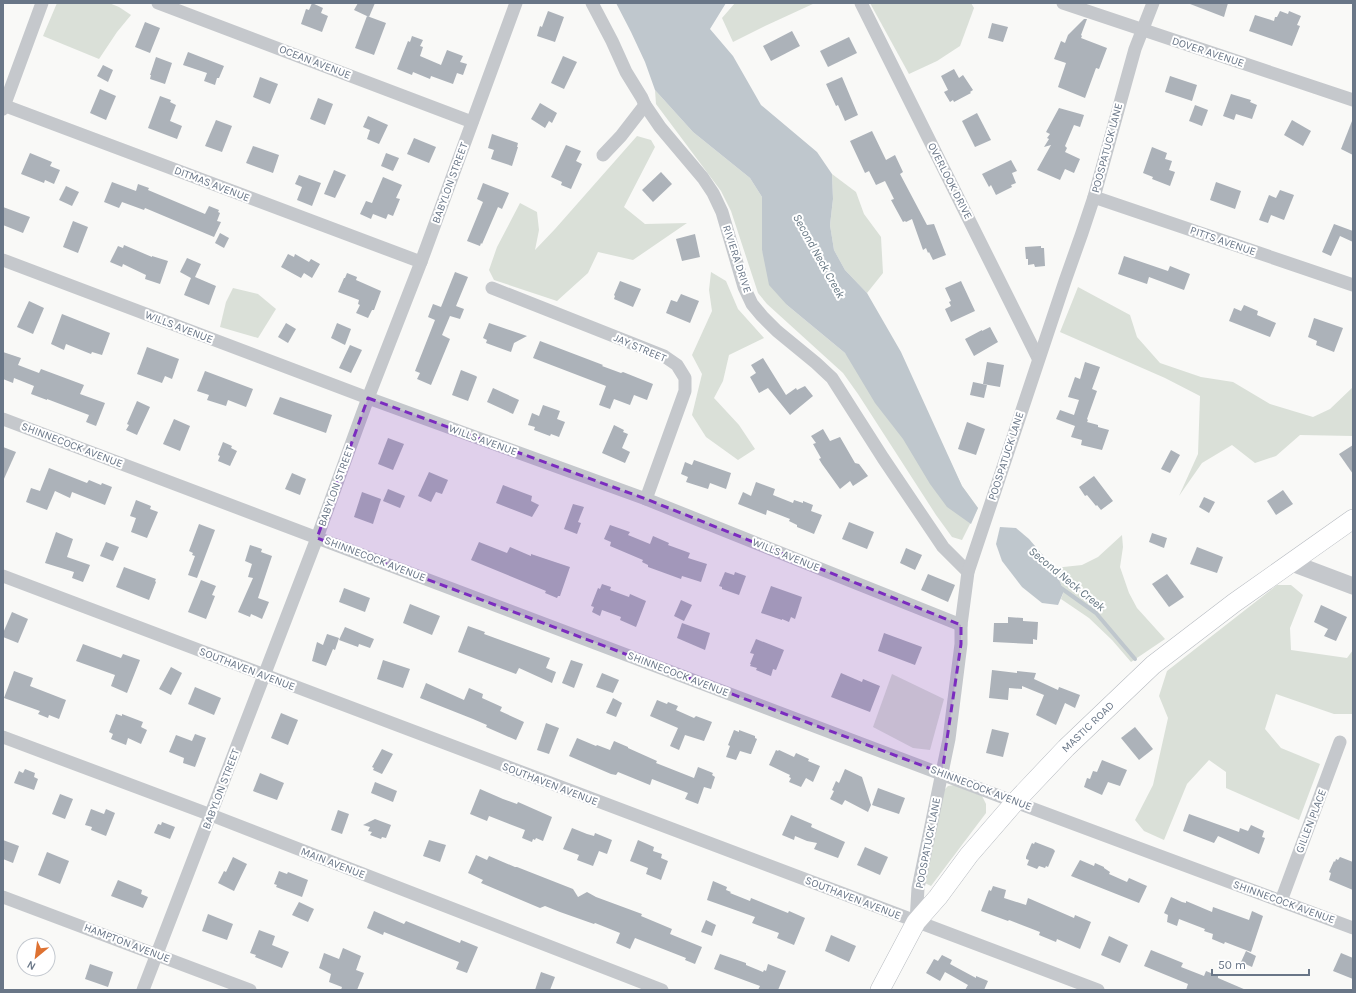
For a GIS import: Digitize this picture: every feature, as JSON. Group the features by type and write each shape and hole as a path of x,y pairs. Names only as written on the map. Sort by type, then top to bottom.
{"main road":[{"name":"MASTIC ROAD","path":"880,990 916,922 1015,802 1066,748 1153,665 1234,603 1353,519"}],"street":[{"path":"3,107 42,3"},
{"name":"OCEAN AVENUE","path":"158,3 472,122"},
{"name":"BABYLON STREET","path":"143,990 317,538 368,398 421,262 516,3"},
{"name":"RIVIERA DRIVE","path":"592,3 626,72 645,105 660,127 703,178 713,193 722,212 744,287 752,304 777,331 816,362 832,378 882,458 943,547 968,572"},
{"name":"OVERLOOK DRIVE","path":"861,3 1038,358"},
{"name":"DOVER AVENUE","path":"1063,3 1353,100"},
{"name":"POOSPATUCK LANE","path":"916,922 918,888 949,739 968,572 1038,358 1094,197 1135,49 1153,3"},
{"path":"603,155 621,136 645,105"},
{"name":"DITMAS AVENUE","path":"3,107 421,262"},
{"name":"PITTS AVENUE","path":"1094,197 1353,285"},
{"name":"WILLS AVENUE","path":"3,260 368,398 646,499 961,625"},
{"name":"JAY STREET","path":"492,288 664,356 677,365 685,378 685,391 646,499"},
{"name":"SHINNECOCK AVENUE","path":"3,419 942,773 1015,802 1353,928"},
{"path":"1292,563 1353,586"},
{"name":"SOUTHAVEN AVENUE","path":"3,576 264,676 1098,990"},
{"name":"MAIN AVENUE","path":"3,736 662,990"},
{"name":"GILLEN PLACE","path":"1281,901 1340,742"},
{"name":"HAMPTON AVENUE","path":"3,897 250,990"}],"highlighted area":[{"path":"368,398 646,499 961,625 961,644 942,773 317,538"}],"shaded area":[{"path":"57,3 109,3 119,7 131,15 117,32 99,59 43,36"},
{"path":"735,3 815,3 733,42 722,18"},
{"path":"870,3 971,3 974,8 960,46 937,61 909,74"},
{"path":"655,90 693,132 750,178 762,197 762,250 787,305 845,353 940,440 962,486 978,508 962,540 952,537 936,515 843,373 767,304 758,293 731,211 721,191 656,104"},
{"path":"637,136 651,140 655,147 624,207 645,224 687,223 633,260 598,252 588,273 557,301 494,280 489,270 497,247 520,203 537,212 539,230 535,250"},
{"path":"832,174 856,192 864,214 881,237 883,273 867,293 845,270 834,250 830,225 833,199"},
{"path":"711,272 726,281 738,309 764,338 729,355 723,381 714,398 739,425 755,449 738,460 706,437 692,415 702,374 692,355 712,311 709,290"},
{"path":"1078,287 1130,315 1137,337 1160,363 1201,377 1233,382 1270,404 1313,417 1330,409 1353,387 1353,436 1300,435 1276,456 1255,463 1232,445 1202,463 1179,496 1198,454 1200,396 1165,378 1060,332"},
{"path":"233,288 258,294 276,309 258,338 220,327 226,302"},
{"path":"1122,535 1123,547 1120,567 1129,593 1137,608 1165,639 1131,662 1112,640 1089,618 1061,599 1064,591 1054,568 1082,565 1098,557"},
{"path":"1277,585 1291,585 1303,595 1290,628 1291,650 1347,658 1353,650 1353,714 1334,714 1276,694 1265,729 1281,748 1320,764 1299,820 1226,788 1226,772 1209,760 1187,784 1164,840 1144,831 1135,820 1153,785 1168,718 1159,696 1167,671"},
{"path":"892,674 944,699 930,750 913,748 873,727"},
{"path":"954,785 982,796 986,804 986,813 931,886 923,882 943,791 948,786"}],"water":[{"path":"616,3 726,3 710,29 733,56 761,105 817,152 832,174 833,199 830,225 834,250 845,270 867,293 901,352 962,486 978,508 971,524 947,507 930,484 903,439 875,403 845,353 787,305 769,285 762,250 762,197 750,178 693,132 655,90 645,62"},
{"path":"1000,527 1016,528 1029,539 1054,568 1064,591 1058,605 1042,603 1022,587 1002,561 996,544"}],"building":[{"path":"312,3 323,8 321,13 328,16 322,32 301,24 306,9 309,10"},
{"path":"358,3 375,3 369,17 354,10"},
{"path":"1190,3 1228,3 1224,17"},
{"path":"548,11 564,17 555,42 537,36 540,26 542,27"},
{"path":"1280,11 1288,14 1289,11 1301,16 1297,25 1300,26 1292,46 1249,31 1255,15 1274,21 1275,17 1277,17"},
{"path":"367,16 386,23 374,55 355,48"},
{"path":"1084,19 1087,19 1081,38 1107,48 1099,69 1096,68 1085,98 1058,87 1066,63 1054,59 1061,41 1065,43 1068,35"},
{"path":"145,22 160,28 150,53 135,47"},
{"path":"992,23 1008,27 1003,42 988,38"},
{"path":"792,31 800,46 771,61 763,46"},
{"path":"412,36 423,40 420,46 423,47 420,56 441,65 447,50 463,56 460,62 467,64 463,75 457,73 453,84 431,76 430,79 413,72 412,75 397,69 408,41 410,42"},
{"path":"849,37 857,53 828,67 820,51"},
{"path":"188,52 224,66 215,85 204,81 207,73 183,65"},
{"path":"563,56 577,62 564,89 551,83"},
{"path":"156,57 172,63 165,84 150,79"},
{"path":"103,65 113,70 108,82 97,76"},
{"path":"954,69 959,78 963,75 973,90 970,92 971,93 954,102 953,100 950,102 944,92 948,90 941,76"},
{"path":"1170,76 1197,85 1192,101 1165,92"},
{"path":"260,77 278,84 270,104 253,97"},
{"path":"842,77 858,115 845,121 826,84"},
{"path":"100,89 116,96 106,120 90,113"},
{"path":"1231,94 1251,100 1250,102 1257,105 1252,119 1236,114 1234,120 1223,116"},
{"path":"160,96 171,100 170,102 176,105 170,121 182,126 177,139 148,128"},
{"path":"318,98 333,104 325,125 310,119"},
{"path":"540,103 557,113 552,123 549,121 545,128 531,119"},
{"path":"1195,105 1208,110 1202,126 1189,121"},
{"path":"1059,108 1084,115 1080,127 1074,125 1065,146 1067,148 1065,152 1080,159 1074,173 1065,169 1060,180 1037,170 1051,145 1044,147 1050,134 1046,132"},
{"path":"977,113 991,140 975,147 962,121"},
{"path":"368,116 388,125 379,144 367,139 370,130 363,127"},
{"path":"216,120 232,126 222,152 205,146"},
{"path":"1292,120 1311,131 1303,146 1284,135"},
{"path":"1353,121 1353,155 1341,149"},
{"path":"872,131 886,160 895,155 903,172 900,174 927,225 934,224 946,255 933,260 926,248 923,250 912,219 903,222 891,200 894,199 885,181 876,185 869,171 865,173 850,141"},
{"path":"492,134 518,143 512,166 491,159 494,150 488,148"},
{"path":"414,138 436,147 429,163 407,154"},
{"path":"566,145 581,151 576,161 582,164 571,189 561,185 562,182 551,177"},
{"path":"253,146 279,155 273,173 246,163"},
{"path":"1152,147 1167,153 1165,159 1172,161 1169,170 1175,172 1170,186 1152,179 1153,177 1143,173"},
{"path":"30,153 52,162 50,166 60,170 54,184 45,180 44,183 21,174"},
{"path":"386,153 399,158 393,171 381,166"},
{"path":"1011,160 1017,171 1012,173 1016,183 1011,185 1012,187 996,195 991,185 989,187 982,174"},
{"path":"334,170 346,175 335,198 324,194"},
{"path":"661,172 672,184 653,202 642,190"},
{"path":"299,175 321,183 312,206 297,200 302,187 295,184"},
{"path":"383,177 402,185 396,198 400,199 393,216 388,214 386,219 373,214 371,219 360,214 366,201 372,203"},
{"path":"112,182 136,191 138,184 149,188 148,190 205,214 209,206 219,210 218,212 220,213 217,221 221,222 214,237 145,208 144,210 122,202 119,208 104,202"},
{"path":"1216,182 1241,191 1235,209 1210,200"},
{"path":"483,183 509,193 502,209 498,207 480,246 467,241 483,202 477,199"},
{"path":"66,186 79,192 72,206 59,200"},
{"path":"1280,190 1294,195 1284,220 1271,215 1268,223 1259,220 1269,195 1276,198"},
{"path":"3,207 30,217 23,233 3,225"},
{"path":"73,221 88,227 78,253 63,247"},
{"path":"1334,224 1353,231 1353,242 1340,236 1331,256 1322,252"},
{"path":"220,233 229,238 224,248 215,243"},
{"path":"695,234 700,257 682,261 676,239"},
{"path":"124,245 152,257 168,261 160,284 145,279 146,275 123,264 122,267 110,262 118,246 123,248"},
{"path":"1041,246 1041,248 1044,248 1045,266 1035,267 1034,264 1028,265 1025,247"},
{"path":"288,254 294,257 295,254 309,262 311,259 320,264 312,278 304,273 301,278 281,267"},
{"path":"1124,256 1168,271 1170,266 1190,274 1184,290 1149,277 1147,284 1118,274"},
{"path":"187,258 201,264 195,277 216,286 209,305 184,295 191,278 180,272"},
{"path":"455,272 468,277 456,306 464,309 460,319 450,316 442,335 450,339 431,385 417,379 420,373 415,371 435,320 428,317 433,304 441,307"},
{"path":"347,273 357,277 356,280 381,291 374,310 372,310 368,318 356,313 360,305 358,304 359,300 338,292"},
{"path":"620,281 641,289 633,307 614,299 614,295"},
{"path":"961,281 975,311 951,322 945,309 951,306 949,302 951,301 945,288"},
{"path":"681,294 699,301 690,323 666,313 671,300 677,302"},
{"path":"29,301 44,308 33,334 17,327"},
{"path":"1244,305 1258,311 1257,315 1276,323 1270,337 1229,321 1234,308 1241,311"},
{"path":"62,314 110,333 102,355 92,352 91,354 66,344 64,350 51,344"},
{"path":"1314,318 1343,328 1334,352 1316,345 1317,341 1308,337"},
{"path":"286,323 296,329 288,343 278,337"},
{"path":"337,323 351,329 345,345 331,338"},
{"path":"489,323 527,336 514,343 511,352 486,343 487,340 483,338"},
{"path":"990,327 998,342 974,356 965,339"},
{"path":"540,341 603,365 602,366 621,373 623,372 653,384 647,400 634,395 630,405 614,399 610,409 599,405 606,386 533,358"},
{"path":"350,345 362,350 351,373 339,368"},
{"path":"147,347 179,359 172,379 165,376 162,383 137,374"},
{"path":"3,352 21,358 18,365 39,373 41,369 84,385 80,394 105,403 96,426 86,422 89,415 31,394 34,386 14,378 13,383 3,379"},
{"path":"763,358 786,395 796,388 797,390 805,386 813,396 790,415 768,388 759,393 750,377 756,373 751,365"},
{"path":"987,362 1004,365 1000,387 983,384"},
{"path":"1085,362 1100,367 1092,389 1097,391 1087,422 1109,430 1102,450 1081,445 1082,440 1071,437 1075,426 1056,419 1060,410 1074,415 1079,400 1068,397 1075,377 1080,379"},
{"path":"461,370 477,377 468,401 452,395"},
{"path":"205,371 253,389 246,407 228,400 226,406 207,400 209,395 197,391"},
{"path":"973,382 987,385 984,398 970,395"},
{"path":"493,388 519,400 513,414 487,402"},
{"path":"280,397 332,415 326,433 273,414"},
{"path":"137,401 150,407 137,435 126,430"},
{"path":"543,405 560,411 557,419 565,422 559,437 551,434 550,436 534,430 535,427 528,425 532,413 539,416"},
{"path":"174,419 190,426 180,451 163,444"},
{"path":"967,422 985,429 976,455 958,449"},
{"path":"614,425 624,430 623,432 628,434 622,448 630,452 625,463 602,453"},
{"path":"823,429 830,441 840,437 855,463 859,464 868,476 853,486 850,481 840,489 819,459 821,458 813,444 816,443 811,436"},
{"path":"388,438 404,444 393,470 378,464"},
{"path":"223,442 232,446 231,448 237,451 230,466 218,461 220,456 218,455"},
{"path":"1353,445 1353,474 1339,454"},
{"path":"3,447 16,452 3,481"},
{"path":"1171,450 1180,455 1170,473 1161,469"},
{"path":"694,460 731,473 726,489 710,483 708,489 686,482 688,477 681,474 685,462 692,465"},
{"path":"49,468 87,483 89,480 101,485 102,483 112,487 105,505 72,492 70,498 55,491 47,510 26,502 31,488 40,491"},
{"path":"429,472 448,480 442,494 436,492 431,502 418,496"},
{"path":"292,473 306,479 300,495 285,489"},
{"path":"1094,476 1113,501 1101,510 1087,495 1085,496 1079,487"},
{"path":"756,482 775,489 773,495 793,503 794,500 803,503 803,501 813,505 811,511 822,515 814,534 797,527 797,525 789,521 790,519 767,510 766,515 738,504 743,492 751,496"},
{"path":"503,485 532,496 531,501 539,505 532,517 496,503"},
{"path":"388,489 405,496 400,508 383,501"},
{"path":"1283,490 1293,504 1276,515 1267,501"},
{"path":"362,492 381,499 373,524 354,517"},
{"path":"1204,497 1215,502 1209,513 1199,507"},
{"path":"136,500 151,506 150,509 158,512 147,538 131,532 136,518 130,516"},
{"path":"573,504 584,507 578,522 581,523 577,534 564,529"},
{"path":"849,522 874,532 867,549 842,539"},
{"path":"199,524 215,530 197,578 188,575 195,556 189,551"},
{"path":"610,525 630,532 628,535 650,544 653,536 669,543 668,545 690,553 688,558 707,564 701,582 682,576 681,579 648,567 648,565 642,562 643,560 610,546 611,542 604,539"},
{"path":"56,532 73,539 67,557 90,565 83,582 72,578 74,572 45,563"},
{"path":"1152,533 1167,538 1164,548 1149,542"},
{"path":"106,542 119,547 113,561 100,556"},
{"path":"479,542 507,553 510,547 531,556 531,554 570,567 560,596 557,598 545,593 546,591 471,560"},
{"path":"250,545 262,549 261,552 272,556 258,598 269,602 262,619 251,614 250,617 238,612 253,578 248,577 252,564 245,561"},
{"path":"1197,547 1223,557 1217,573 1190,564"},
{"path":"906,548 922,555 915,570 900,563"},
{"path":"124,567 156,579 149,600 116,587"},
{"path":"725,572 734,575 735,572 746,576 739,595 722,589 722,587 719,586"},
{"path":"928,574 955,585 948,602 921,590"},
{"path":"1167,574 1184,597 1169,607 1152,584"},
{"path":"201,580 216,586 212,595 215,596 206,619 188,612"},
{"path":"602,584 611,587 610,590 629,597 630,594 646,601 636,627 620,620 621,617 602,610 600,616 592,612 594,607 591,606 598,588 600,589"},
{"path":"771,586 802,597 795,619 791,617 789,622 761,613"},
{"path":"344,588 370,598 365,612 339,602"},
{"path":"681,600 692,605 684,621 674,616"},
{"path":"410,604 440,616 432,635 403,623"},
{"path":"1321,605 1347,617 1336,641 1324,636 1328,629 1314,622"},
{"path":"12,612 28,619 18,643 3,637 3,633"},
{"path":"1008,617 1023,618 1023,621 1038,622 1037,640 1033,639 1033,644 993,642 994,623 1008,623"},
{"path":"682,623 710,633 705,650 677,638"},
{"path":"468,626 485,632 484,634 550,658 546,668 556,672 552,683 519,668 516,674 458,652"},
{"path":"345,627 374,639 370,648 359,644 358,647 339,640"},
{"path":"884,633 922,647 915,665 878,651"},
{"path":"327,634 339,638 335,650 333,649 326,666 312,661 317,642 323,645"},
{"path":"756,639 784,650 776,670 773,669 771,676 756,670 757,668 750,666 754,654 750,653"},
{"path":"83,644 121,658 123,654 140,660 127,693 111,686 115,675 76,661"},
{"path":"383,660 410,669 403,688 377,679"},
{"path":"571,660 583,664 574,688 562,683"},
{"path":"171,667 182,673 171,695 159,689"},
{"path":"992,670 1017,673 1017,671 1036,673 1034,679 1058,690 1059,687 1080,695 1075,708 1065,703 1056,725 1036,715 1044,695 1022,686 1022,689 1009,688 1008,700 989,698"},
{"path":"14,671 33,678 30,686 66,700 59,719 49,715 48,718 38,714 40,711 4,698"},
{"path":"602,673 619,680 613,693 596,687"},
{"path":"841,673 862,682 863,679 880,686 870,712 831,697"},
{"path":"426,683 464,700 469,688 483,694 482,698 502,707 500,711 524,722 516,740 486,727 487,725 420,698"},
{"path":"195,687 221,698 214,715 188,704"},
{"path":"613,698 622,703 616,717 606,713"},
{"path":"657,700 678,706 676,710 694,718 696,716 712,722 704,741 685,735 679,750 670,746 678,728 650,716"},
{"path":"281,713 298,720 288,745 271,738"},
{"path":"116,714 122,716 122,714 143,722 141,727 147,730 141,744 128,738 126,745 111,739 113,734 109,732"},
{"path":"546,723 559,728 549,754 537,750"},
{"path":"1135,727 1153,749 1139,760 1121,738"},
{"path":"992,729 1009,733 1003,757 986,753"},
{"path":"734,730 739,732 739,730 755,736 757,739 751,754 740,751 736,760 726,757 730,746 728,745"},
{"path":"195,734 206,738 195,767 183,763 184,758 169,752 176,735 192,741"},
{"path":"577,738 610,750 614,741 657,761 656,763 694,778 698,767 713,773 712,775 715,777 711,789 704,787 698,804 685,799 688,793 652,779 650,785 618,772 616,775 611,774 569,756"},
{"path":"382,749 393,754 382,774 373,770 374,768 372,767"},
{"path":"776,750 794,757 796,753 809,759 808,761 820,766 813,782 806,778 801,787 789,782 791,778 789,777 790,775 769,765"},
{"path":"1102,760 1127,770 1120,786 1108,782 1102,795 1084,787 1087,778 1090,779 1093,771 1097,772"},
{"path":"25,769 35,773 34,777 38,779 34,790 14,783 19,771 23,773"},
{"path":"845,769 862,777 871,805 868,812 845,800 842,805 830,799 834,791 832,790 836,781 839,783"},
{"path":"260,773 284,783 277,800 253,791"},
{"path":"375,782 397,791 393,802 371,793"},
{"path":"878,788 905,798 899,814 872,805"},
{"path":"480,789 517,804 518,802 552,817 543,841 536,838 535,840 533,839 532,842 522,838 525,830 489,816 487,821 470,814"},
{"path":"60,794 73,799 65,819 52,814"},
{"path":"91,809 104,814 106,809 115,813 106,836 91,830 92,827 85,825"},
{"path":"338,810 349,814 342,834 331,830"},
{"path":"1189,814 1239,832 1240,828 1248,831 1251,825 1264,831 1262,837 1265,838 1259,854 1218,836 1214,843 1183,831"},
{"path":"791,815 812,824 811,827 845,842 838,858 814,849 817,843 795,836 794,840 782,835"},
{"path":"375,819 391,825 386,838 382,837 381,839 370,835 372,832 368,831 370,827 363,825"},
{"path":"162,822 175,827 170,839 154,833 158,824 161,825"},
{"path":"572,828 594,836 595,833 612,840 607,854 599,851 593,866 577,860 579,855 563,849"},
{"path":"3,840 19,846 13,863 3,859"},
{"path":"429,840 446,845 440,862 423,856"},
{"path":"638,840 654,847 653,851 662,854 661,858 668,861 661,880 646,874 648,868 630,861"},
{"path":"1035,842 1055,851 1048,867 1046,866 1045,868 1039,866 1037,869 1027,865 1029,860 1026,859 1026,857 1032,843 1034,844"},
{"path":"865,847 888,857 880,875 857,865"},
{"path":"47,852 69,861 60,884 38,875"},
{"path":"476,855 487,860 489,856 573,889 578,897 587,892 596,897 642,914 641,916 672,929 670,934 702,947 695,964 685,960 686,958 635,938 630,949 616,943 620,933 545,906 540,908 481,883 483,880 468,873"},
{"path":"233,857 247,864 234,891 218,883 224,871 226,872"},
{"path":"1340,857 1353,862 1353,890 1329,880 1331,873 1329,872 1334,861 1335,862 1336,859 1338,860"},
{"path":"1080,860 1094,866 1095,863 1104,867 1110,872 1109,874 1127,882 1129,878 1147,886 1139,903 1071,876"},
{"path":"279,871 287,874 288,872 308,880 302,897 276,887 277,885 274,884"},
{"path":"118,880 142,890 141,894 148,897 143,908 111,896"},
{"path":"713,881 727,887 726,890 731,892 730,893 750,901 751,898 788,913 789,911 805,918 794,945 777,938 779,933 752,923 755,917 707,900"},
{"path":"993,886 1006,890 1004,898 1026,905 1028,898 1074,918 1075,915 1091,922 1080,949 1057,939 1056,942 1039,935 1040,932 981,911 989,890 991,891"},
{"path":"1171,897 1186,903 1186,901 1212,912 1213,907 1249,920 1252,911 1263,916 1251,952 1225,942 1224,944 1212,939 1213,934 1204,931 1205,929 1179,919 1177,926 1167,922 1168,915 1164,913"},
{"path":"299,902 314,909 308,922 292,915"},
{"path":"374,911 404,924 406,921 460,943 461,940 478,947 467,973 456,969 459,962 384,932 383,935 367,928"},
{"path":"208,914 233,924 227,940 202,931"},
{"path":"706,920 716,925 712,936 701,932"},
{"path":"259,930 275,936 272,945 289,952 282,968 255,957 256,955 250,953"},
{"path":"831,935 856,946 849,962 825,951"},
{"path":"1109,936 1128,945 1120,963 1101,955"},
{"path":"343,948 361,956 356,970 364,973 357,990 341,990 342,987 329,982 331,974 319,968 324,953 339,959"},
{"path":"1151,950 1183,963 1181,967 1204,976 1206,971 1246,990 1186,990 1188,984 1144,966"},
{"path":"1246,951 1256,956 1252,967 1241,962"},
{"path":"1341,953 1353,958 1353,979 1333,971"},
{"path":"720,954 746,963 746,965 763,972 764,970 766,971 768,964 786,971 778,990 758,990 760,986 714,969"},
{"path":"942,955 952,960 950,964 976,978 976,976 988,981 984,990 965,990 968,985 945,972 940,981 926,973 934,959 938,961"},
{"path":"90,964 113,972 108,987 85,979"},
{"path":"541,972 555,977 550,990 535,990"}],"waterway":[{"name":"Second Neck Creek","path":"1061,588 1096,613 1135,659"}]}
